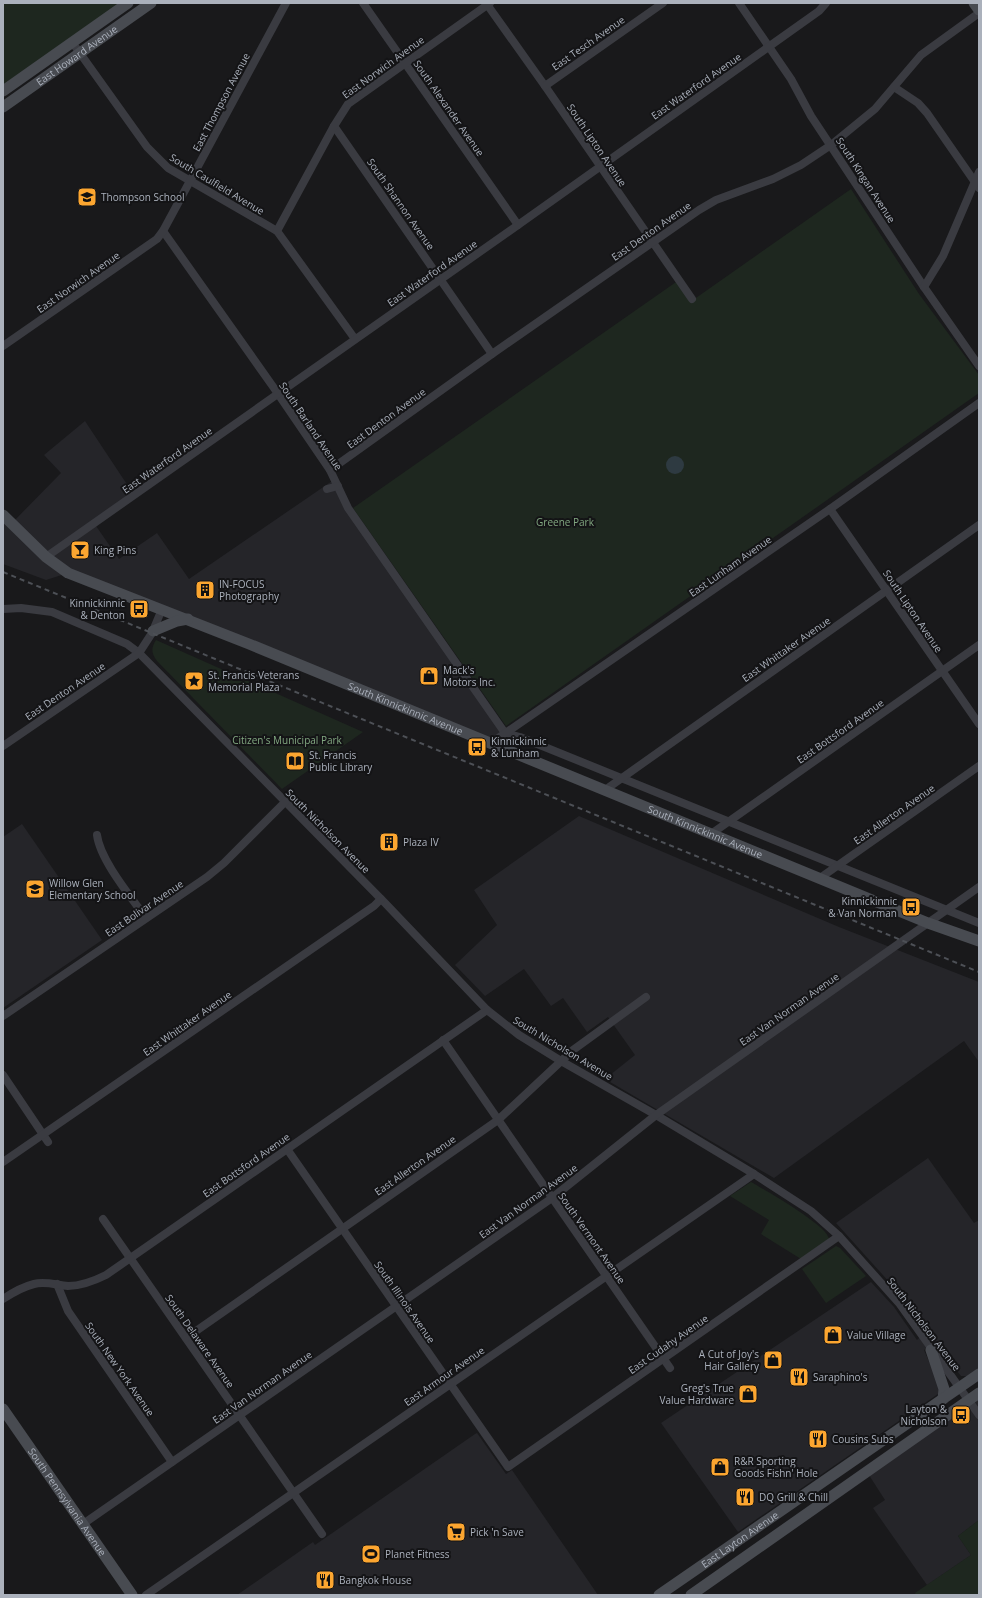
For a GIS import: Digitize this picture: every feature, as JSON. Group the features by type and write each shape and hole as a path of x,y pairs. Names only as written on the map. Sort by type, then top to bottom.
{"street":[{"name":"East Howard Avenue","path":"3,91 128,3"},
{"name":"East Howard Avenue","path":"3,107 151,3"},
{"name":"East Thompson Avenue","path":"163,231 286,3"},
{"name":"South Alexander Avenue","path":"363,3 518,225"},
{"name":"East Tesch Avenue","path":"545,86 663,3"},
{"name":"South Kingan Avenue","path":"739,3 791,79 811,116 831,144 924,287 979,366"},
{"name":"East Waterford Avenue","path":"46,556 441,280 819,11 826,3"},
{"path":"974,3 979,10"},
{"name":"East Norwich Avenue","path":"276,231 334,126 348,104 488,4"},
{"name":"South Lipton Avenue","path":"488,4 692,299"},
{"name":"East Denton Avenue","path":"330,470 492,354 699,210 716,200 773,179 800,165 831,144 875,109 921,55 979,13"},
{"name":"South Caulfield Avenue","path":"72,42 147,147 162,164 276,231 355,339"},
{"path":"894,88 918,103 927,113 977,185"},
{"name":"South Shannon Avenue","path":"334,126 492,354"},
{"path":"924,287 943,256 977,185 979,172"},
{"name":"East Norwich Avenue","path":"3,346 157,239 163,231"},
{"name":"South Barland Avenue","path":"163,231 330,470 348,508 505,733"},
{"name":"East Lunham Avenue","path":"491,743 830,509 979,403"},
{"path":"327,489 338,486"},
{"name":"South Lipton Avenue","path":"830,509 979,724"},
{"name":"South Kinnickinnic Avenue","path":"3,516 46,556 68,573 188,619 928,923 979,941"},
{"name":"East Whittaker Avenue","path":"605,790 979,525"},
{"name":"South Nicholson Avenue","path":"3,609 21,608 52,612 127,644 139,653 381,899 487,1010 519,1035 561,1061 656,1115 754,1174 811,1212 839,1236 898,1303 979,1415"},
{"path":"139,653 153,630 162,609"},
{"path":"153,630 177,621 188,619"},
{"name":"East Bottsford Avenue","path":"711,834 979,645"},
{"name":"East Denton Avenue","path":"3,746 139,653"},
{"name":"South Kinnickinnic Avenue","path":"505,733 520,737 979,923"},
{"name":"East Allerton Avenue","path":"820,878 979,766"},
{"name":"East Bolivar Avenue","path":"3,1016 206,877 224,863 285,802"},
{"path":"98,835 98,844 104,857 146,918"},
{"name":"East Van Norman Avenue","path":"83,1524 552,1198 656,1115 979,887"},
{"name":"East Whittaker Avenue","path":"3,1162 374,906 381,899"},
{"name":"East Allerton Avenue","path":"186,1338 498,1120 561,1061 590,1037 646,997"},
{"name":"East Bottsford Avenue","path":"3,1299 17,1290 34,1284 46,1283 69,1286 92,1282 106,1275 487,1010"},
{"name":"South Vermont Avenue","path":"443,1040 670,1368"},
{"path":"3,1075 48,1142"},
{"name":"South Illinois Avenue","path":"287,1149 508,1467"},
{"name":"East Armour Avenue","path":"146,1595 754,1174"},
{"name":"South Delaware Avenue","path":"103,1219 322,1534"},
{"name":"East Cudahy Avenue","path":"508,1467 839,1236"},
{"name":"South New York Avenue","path":"57,1284 68,1311 172,1462"},
{"path":"931,1350 944,1389 943,1399"},
{"name":"East Layton Avenue","path":"659,1595 979,1374"},
{"name":"East Layton Avenue","path":"691,1595 979,1393"},
{"name":"South Pennsylvania Avenue","path":"3,1409 132,1595"}],"shaded area":[{"path":"85,421 134,495 96,526 119,559 157,533 189,579 335,479 342,497 505,733 491,743 68,573 46,580 3,564 3,515 12,523 61,473 44,455"},
{"path":"675,456 681,459 684,465 681,471 675,474 669,471 666,465 669,459"},
{"path":"579,816 839,927 979,982 979,1062 964,1041 774,1178 605,1079 635,1055 608,1017 587,1032 563,998 551,1006 524,969 485,996 455,965 497,925 474,890"},
{"name":"Willow Glen Elementary School","path":"22,824 102,940 3,1008 3,837"},
{"path":"928,1158 974,1223 979,1220 979,1369 967,1376 961,1376 934,1343 924,1350 940,1387 938,1394 738,1532 661,1423 871,1282 894,1307 917,1340 926,1332 900,1294 836,1223"},
{"path":"979,1393 979,1520 958,1536 971,1555 927,1585 873,1508 885,1500 867,1472"},
{"path":"477,1433 506,1474 512,1470 598,1595 237,1595 313,1542 315,1545"}],"green space":[{"path":"3,3 120,3 3,85"},
{"name":"Greene Park","path":"851,189 919,294 979,375 979,393 506,726 353,508 679,280 693,300"},
{"name":"Citizen's Municipal Park","path":"156,640 363,732 282,789 157,661 152,650"},
{"path":"751,1182 808,1217 826,1233 829,1239 801,1259 761,1234 769,1220 730,1196"},
{"path":"836,1246 840,1248 866,1276 826,1303 802,1269"},
{"path":"979,1520 979,1595 916,1595 915,1593 971,1555 958,1536"}],"railway":[{"path":"3,572 979,972"}],"place":[{"name":"Thompson School","path":"87,197"},
{"name":"King Pins","path":"80,550"},
{"name":"IN-FOCUS Photography","path":"205,590"},
{"name":"Kinnickinnic & Denton","path":"139,609"},
{"name":"Mack's Motors Inc.","path":"429,676"},
{"name":"St. Francis Veterans Memorial Plaza","path":"194,681"},
{"name":"Kinnickinnic & Lunham","path":"477,747"},
{"name":"St. Francis Public Library","path":"295,761"},
{"name":"Plaza IV","path":"389,842"},
{"name":"Willow Glen Elementary School","path":"35,889"},
{"name":"Kinnickinnic & Van Norman","path":"911,907"},
{"name":"Value Village","path":"833,1335"},
{"name":"A Cut of Joy's Hair Gallery","path":"773,1360"},
{"name":"Saraphino's","path":"799,1377"},
{"name":"Greg's True Value Hardware","path":"748,1394"},
{"name":"Layton & Nicholson","path":"961,1415"},
{"name":"Cousins Subs","path":"818,1439"},
{"name":"R&R Sporting Goods Fishn' Hole","path":"720,1467"},
{"name":"DQ Grill & Chill","path":"745,1497"},
{"name":"Pick 'n Save","path":"456,1532"},
{"name":"Planet Fitness","path":"371,1554"},
{"name":"Bangkok House","path":"325,1580"}]}
